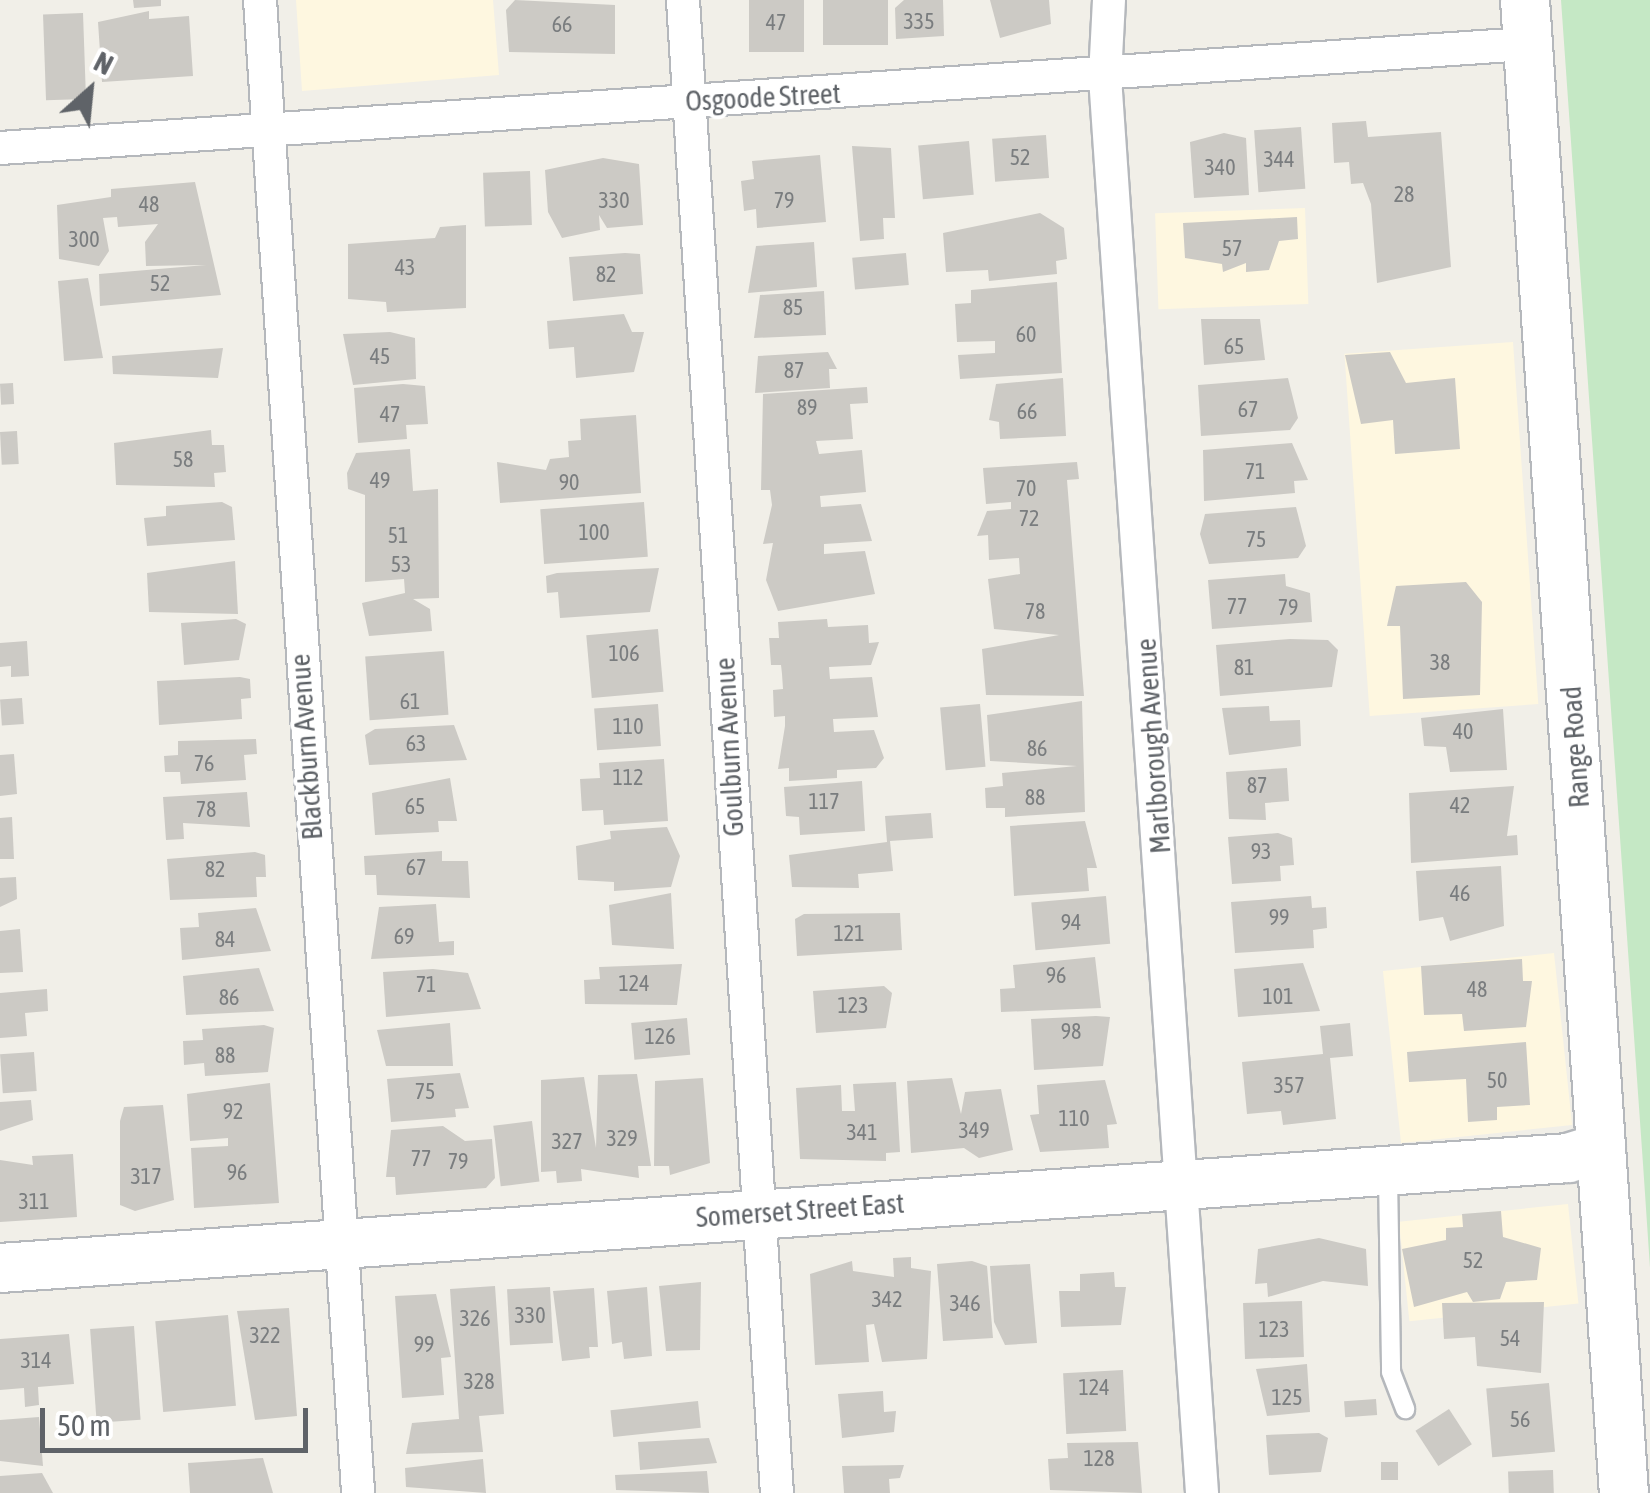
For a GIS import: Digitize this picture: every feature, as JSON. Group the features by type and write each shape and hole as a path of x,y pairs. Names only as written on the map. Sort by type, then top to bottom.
{"street":[{"name":"Blackburn Avenue","path":"260,0 358,1493"},
{"name":"Goulburn Avenue","path":"683,0 776,1493"},
{"name":"Marlborough Avenue","path":"1109,0 1105,77 1202,1493"},
{"name":"Osgoode Street","path":"0,148 268,126 1105,77 1526,22"},
{"name":"Range Road","path":"1526,22 1624,1493"},
{"name":"Somerset Street East","path":"0,1268 1388,1169 1600,1148"}],"lane":[{"path":"1388,1169 1391,1372 1405,1409"}],"shaded area":[{"path":"296,0 493,0 499,75 302,91"},
{"path":"1305,208 1308,304 1158,309 1155,213"},
{"path":"1513,342 1538,704 1370,716 1344,354"},
{"path":"1554,953 1572,1125 1401,1143 1383,971"},
{"path":"1568,1204 1578,1303 1409,1321 1399,1222"}],"green space":[{"path":"1561,0 1650,0 1650,1268 1643,1164"}],"building":[{"path":"133,0 161,0 161,6 134,8"},
{"path":"515,0 615,5 615,54 509,52 506,10"},
{"path":"749,0 804,0 804,52 749,52"},
{"path":"823,0 888,0 888,45 823,45"},
{"path":"904,0 943,0 944,36 896,39 895,8"},
{"path":"990,0 1049,0 1051,24 1000,38"},
{"path":"149,11 149,19 189,16 193,76 102,82 98,22"},
{"path":"83,13 86,99 46,100 43,14"},
{"path":"1366,121 1368,137 1441,132 1451,267 1377,283 1371,204 1363,183 1351,184 1349,162 1334,163 1332,123"},
{"path":"1301,127 1305,189 1258,192 1254,130"},
{"path":"1224,133 1246,138 1249,195 1194,198 1190,142"},
{"path":"1046,135 1049,178 995,182 992,139"},
{"path":"969,141 974,195 923,199 918,145"},
{"path":"852,146 891,148 895,218 883,218 884,239 860,241"},
{"path":"820,155 826,222 757,228 756,209 744,211 741,181 754,179 752,161"},
{"path":"603,158 639,164 643,225 607,228 599,215 600,230 562,238 548,212 545,170"},
{"path":"530,171 532,225 485,227 483,173"},
{"path":"195,182 221,295 100,306 99,274 206,265 146,266 145,242 158,224 118,227 117,217 103,218 109,251 99,266 59,259 57,205 111,197 111,189"},
{"path":"1040,213 1064,228 1067,259 1056,261 1057,274 989,281 988,270 946,272 943,233"},
{"path":"1297,217 1298,239 1279,241 1269,270 1246,272 1246,263 1223,272 1222,264 1185,258 1183,223"},
{"path":"466,225 466,308 387,312 386,302 348,299 348,244 435,238 440,227"},
{"path":"814,242 817,287 748,293 756,246"},
{"path":"906,253 909,285 855,290 852,258"},
{"path":"640,254 643,294 573,301 569,257"},
{"path":"88,278 103,358 64,361 58,281"},
{"path":"1057,282 1062,373 960,379 958,355 995,353 995,341 957,342 955,304 971,303 971,290"},
{"path":"824,291 826,335 754,338 760,295"},
{"path":"624,314 632,332 644,332 634,372 576,378 574,347 549,349 547,321"},
{"path":"1201,319 1260,319 1265,360 1204,365"},
{"path":"390,332 415,338 416,379 353,385 343,334"},
{"path":"223,348 218,378 113,374 112,356"},
{"path":"828,352 837,369 829,369 830,388 755,393 758,356"},
{"path":"1390,352 1406,383 1455,378 1460,449 1395,454 1393,420 1361,424 1345,355"},
{"path":"1063,378 1066,436 1000,439 999,422 989,420 996,384"},
{"path":"1288,378 1298,418 1290,430 1201,436 1198,385"},
{"path":"13,383 14,404 1,405 0,384"},
{"path":"425,386 428,424 406,425 407,439 358,443 354,388"},
{"path":"867,387 868,403 850,404 853,439 816,441 819,454 862,450 866,492 820,496 821,507 861,504 872,541 824,544 824,554 865,551 875,594 778,611 766,580 773,543 763,544 772,505 770,490 761,490 763,394"},
{"path":"636,415 641,493 500,503 497,462 546,470 550,459 569,457 568,441 581,440 580,419"},
{"path":"211,430 212,445 224,445 226,472 214,473 215,487 116,485 114,443"},
{"path":"17,431 19,464 2,465 0,432"},
{"path":"1292,443 1308,480 1294,481 1295,493 1204,501 1203,450"},
{"path":"410,449 413,491 438,489 439,598 413,599 430,609 432,631 369,636 362,603 405,593 404,579 365,582 365,495 348,489 347,473 356,453"},
{"path":"1077,462 1079,479 1067,480 1084,696 986,695 982,649 1059,635 994,629 988,579 1020,574 1019,558 989,560 988,535 977,536 987,511 1011,509 1011,502 986,504 983,468"},
{"path":"222,502 232,507 235,540 147,546 144,518 166,516 166,506"},
{"path":"644,502 648,557 544,564 540,509"},
{"path":"1296,507 1306,546 1298,558 1209,564 1200,534 1205,514"},
{"path":"235,561 238,614 149,612 147,573"},
{"path":"659,568 650,612 560,618 558,592 547,593 546,576 557,573"},
{"path":"1285,574 1286,586 1310,593 1312,622 1212,629 1208,580"},
{"path":"1466,582 1482,602 1480,695 1403,699 1400,626 1387,626 1396,586"},
{"path":"236,619 246,624 239,660 184,665 181,623"},
{"path":"827,619 828,627 868,625 869,643 879,642 871,665 829,667 830,679 872,677 878,717 833,719 834,732 874,730 884,758 876,768 837,770 837,778 789,781 789,768 778,769 785,716 774,717 773,690 783,689 781,665 771,665 769,638 779,638 778,622"},
{"path":"658,629 663,692 592,698 586,635"},
{"path":"1328,640 1338,650 1332,687 1220,696 1216,645"},
{"path":"27,641 29,676 11,677 11,666 0,667 0,643"},
{"path":"444,651 448,715 370,720 365,657"},
{"path":"250,679 251,698 241,699 242,719 159,725 157,681"},
{"path":"22,698 24,724 2,725 0,700"},
{"path":"1082,701 1085,812 1005,817 1005,808 986,808 985,788 1003,786 1002,773 1077,766 990,761 987,715"},
{"path":"658,704 661,746 597,750 594,708"},
{"path":"980,704 985,767 946,770 940,707"},
{"path":"1269,706 1270,721 1300,720 1301,746 1229,755 1222,708"},
{"path":"1503,709 1507,770 1450,772 1446,747 1424,746 1421,718"},
{"path":"454,725 467,760 369,765 365,735 375,729"},
{"path":"256,739 257,754 244,755 246,780 181,784 180,772 165,772 164,756 178,755 178,741"},
{"path":"14,754 17,794 0,796 0,755"},
{"path":"664,759 668,821 604,825 603,810 582,811 580,779 600,778 599,763"},
{"path":"1287,768 1289,801 1265,803 1266,820 1229,819 1226,772"},
{"path":"450,778 457,821 438,821 439,832 375,835 372,793"},
{"path":"862,781 865,831 800,835 799,817 786,816 784,787"},
{"path":"1514,786 1507,836 1517,835 1518,855 1411,863 1409,793"},
{"path":"247,792 250,827 183,823 184,839 166,840 163,797"},
{"path":"931,813 933,838 890,841 893,871 858,874 859,888 792,887 789,855 887,842 885,816"},
{"path":"12,817 14,859 0,859 0,818"},
{"path":"1085,821 1097,868 1087,868 1089,891 1014,896 1010,826"},
{"path":"667,827 680,856 671,887 614,891 614,882 578,880 576,846 611,839 610,831"},
{"path":"1278,833 1292,838 1294,865 1280,866 1281,881 1232,884 1228,837"},
{"path":"442,851 442,861 468,861 470,898 377,895 376,875 365,875 364,856"},
{"path":"255,852 265,855 266,877 256,877 257,897 170,900 167,859"},
{"path":"1501,866 1504,926 1450,941 1443,917 1419,921 1416,871"},
{"path":"16,877 17,899 0,907 0,878"},
{"path":"671,893 674,949 612,945 609,905"},
{"path":"1106,896 1110,944 1035,950 1031,903"},
{"path":"1311,896 1312,908 1326,907 1327,928 1313,930 1314,948 1235,953 1231,902"},
{"path":"436,904 439,942 454,941 454,955 371,959 379,907"},
{"path":"256,908 271,951 182,960 180,928 199,927 198,913"},
{"path":"900,913 902,950 797,956 795,919 804,914"},
{"path":"20,929 23,972 0,973 0,931"},
{"path":"1095,957 1101,1008 1001,1012 1000,989 1015,988 1013,965"},
{"path":"1522,959 1523,981 1532,981 1526,1027 1464,1031 1462,1014 1424,1015 1421,966"},
{"path":"1303,963 1320,1011 1238,1017 1234,969"},
{"path":"682,964 677,1005 585,1004 584,980 600,979 599,967"},
{"path":"259,968 274,1011 186,1015 183,976"},
{"path":"433,969 468,973 481,1009 386,1017 383,972"},
{"path":"884,986 892,993 886,1028 816,1033 813,991"},
{"path":"47,989 48,1011 25,1013 27,1036 0,1038 0,993"},
{"path":"1110,1017 1103,1066 1034,1070 1031,1019"},
{"path":"687,1018 690,1055 634,1060 631,1023"},
{"path":"450,1023 453,1066 386,1066 377,1030"},
{"path":"1350,1023 1353,1056 1330,1058 1336,1119 1283,1125 1281,1111 1247,1114 1242,1062 1323,1054 1320,1026"},
{"path":"264,1025 274,1028 268,1072 205,1076 204,1063 184,1065 183,1041 203,1040 202,1029"},
{"path":"1526,1042 1530,1105 1497,1107 1497,1120 1468,1122 1466,1079 1409,1082 1407,1052"},
{"path":"34,1052 37,1091 3,1093 0,1054"},
{"path":"460,1073 469,1108 455,1109 456,1117 391,1122 387,1079"},
{"path":"637,1074 651,1166 638,1166 639,1178 581,1169 582,1181 557,1183 556,1171 541,1172 541,1080 584,1077 596,1148 598,1075"},
{"path":"703,1078 710,1163 670,1175 669,1166 654,1166 655,1081"},
{"path":"952,1078 961,1114 965,1092 1001,1089 1013,1150 979,1158 964,1148 911,1153 907,1081"},
{"path":"1105,1080 1117,1124 1107,1125 1109,1148 1040,1152 1030,1115 1039,1114 1037,1085"},
{"path":"896,1082 900,1152 886,1153 886,1161 800,1159 796,1088 841,1085 842,1111 855,1111 853,1084"},
{"path":"270,1083 279,1203 194,1208 191,1148 228,1146 228,1138 190,1141 187,1094"},
{"path":"31,1100 33,1120 0,1131 0,1102"},
{"path":"163,1105 174,1200 135,1211 120,1205 120,1121 124,1107"},
{"path":"532,1121 539,1182 501,1186 493,1126"},
{"path":"443,1126 465,1141 492,1139 495,1178 486,1188 396,1195 395,1177 386,1177 391,1130"},
{"path":"73,1154 77,1217 0,1222 0,1160 33,1165 32,1156"},
{"path":"1501,1211 1503,1237 1541,1248 1537,1280 1506,1282 1500,1299 1473,1302 1467,1292 1414,1307 1402,1249 1446,1240 1446,1228 1463,1227 1462,1214"},
{"path":"1319,1238 1366,1249 1368,1286 1323,1281 1268,1297 1267,1283 1255,1284 1258,1249"},
{"path":"911,1257 911,1268 931,1271 927,1359 882,1362 874,1324 866,1325 869,1362 815,1365 810,1274 852,1261 853,1271 894,1277 893,1258"},
{"path":"972,1261 987,1266 993,1338 943,1341 937,1264"},
{"path":"1030,1264 1037,1343 1005,1345 994,1322 990,1266"},
{"path":"1114,1272 1115,1287 1126,1287 1121,1325 1061,1327 1059,1291 1080,1291 1080,1274"},
{"path":"701,1282 700,1350 666,1351 659,1286"},
{"path":"495,1286 504,1414 479,1416 483,1452 406,1454 412,1423 459,1419 450,1289"},
{"path":"550,1287 553,1343 510,1345 507,1289"},
{"path":"647,1287 652,1356 624,1359 622,1342 612,1344 607,1291"},
{"path":"594,1288 598,1347 589,1347 590,1358 562,1361 553,1291"},
{"path":"436,1294 451,1357 441,1358 444,1395 402,1398 395,1296"},
{"path":"1302,1301 1304,1357 1245,1359 1243,1303"},
{"path":"1544,1302 1541,1373 1477,1366 1475,1337 1444,1339 1442,1303"},
{"path":"289,1308 297,1416 255,1420 237,1311"},
{"path":"228,1315 236,1406 163,1412 155,1321"},
{"path":"134,1326 141,1420 97,1423 90,1329"},
{"path":"69,1334 74,1384 38,1387 39,1405 25,1407 24,1388 0,1390 0,1339"},
{"path":"1307,1364 1310,1412 1267,1416 1256,1369"},
{"path":"1123,1370 1126,1431 1066,1434 1063,1373"},
{"path":"1549,1383 1555,1452 1492,1457 1486,1388"},
{"path":"883,1391 884,1412 896,1411 894,1432 842,1438 838,1394"},
{"path":"1376,1399 1377,1415 1345,1417 1344,1401"},
{"path":"698,1401 701,1428 613,1437 610,1410"},
{"path":"1449,1409 1472,1444 1438,1466 1415,1431"},
{"path":"39,1417 43,1466 0,1461 0,1420"},
{"path":"1319,1433 1328,1438 1321,1472 1269,1475 1266,1435"},
{"path":"709,1438 717,1463 640,1470 638,1442"},
{"path":"1138,1442 1142,1493 1050,1490 1048,1459 1068,1458 1067,1443"},
{"path":"263,1458 273,1493 190,1493 188,1463"},
{"path":"483,1459 486,1493 406,1487 405,1468"},
{"path":"1381,1462 1398,1462 1398,1480 1381,1480"},
{"path":"904,1465 900,1478 889,1479 890,1493 844,1493 842,1466"},
{"path":"1553,1470 1554,1493 1509,1493 1508,1472"},
{"path":"707,1471 709,1493 616,1490 615,1475"},
{"path":"42,1473 53,1493 0,1493 0,1476"}]}
